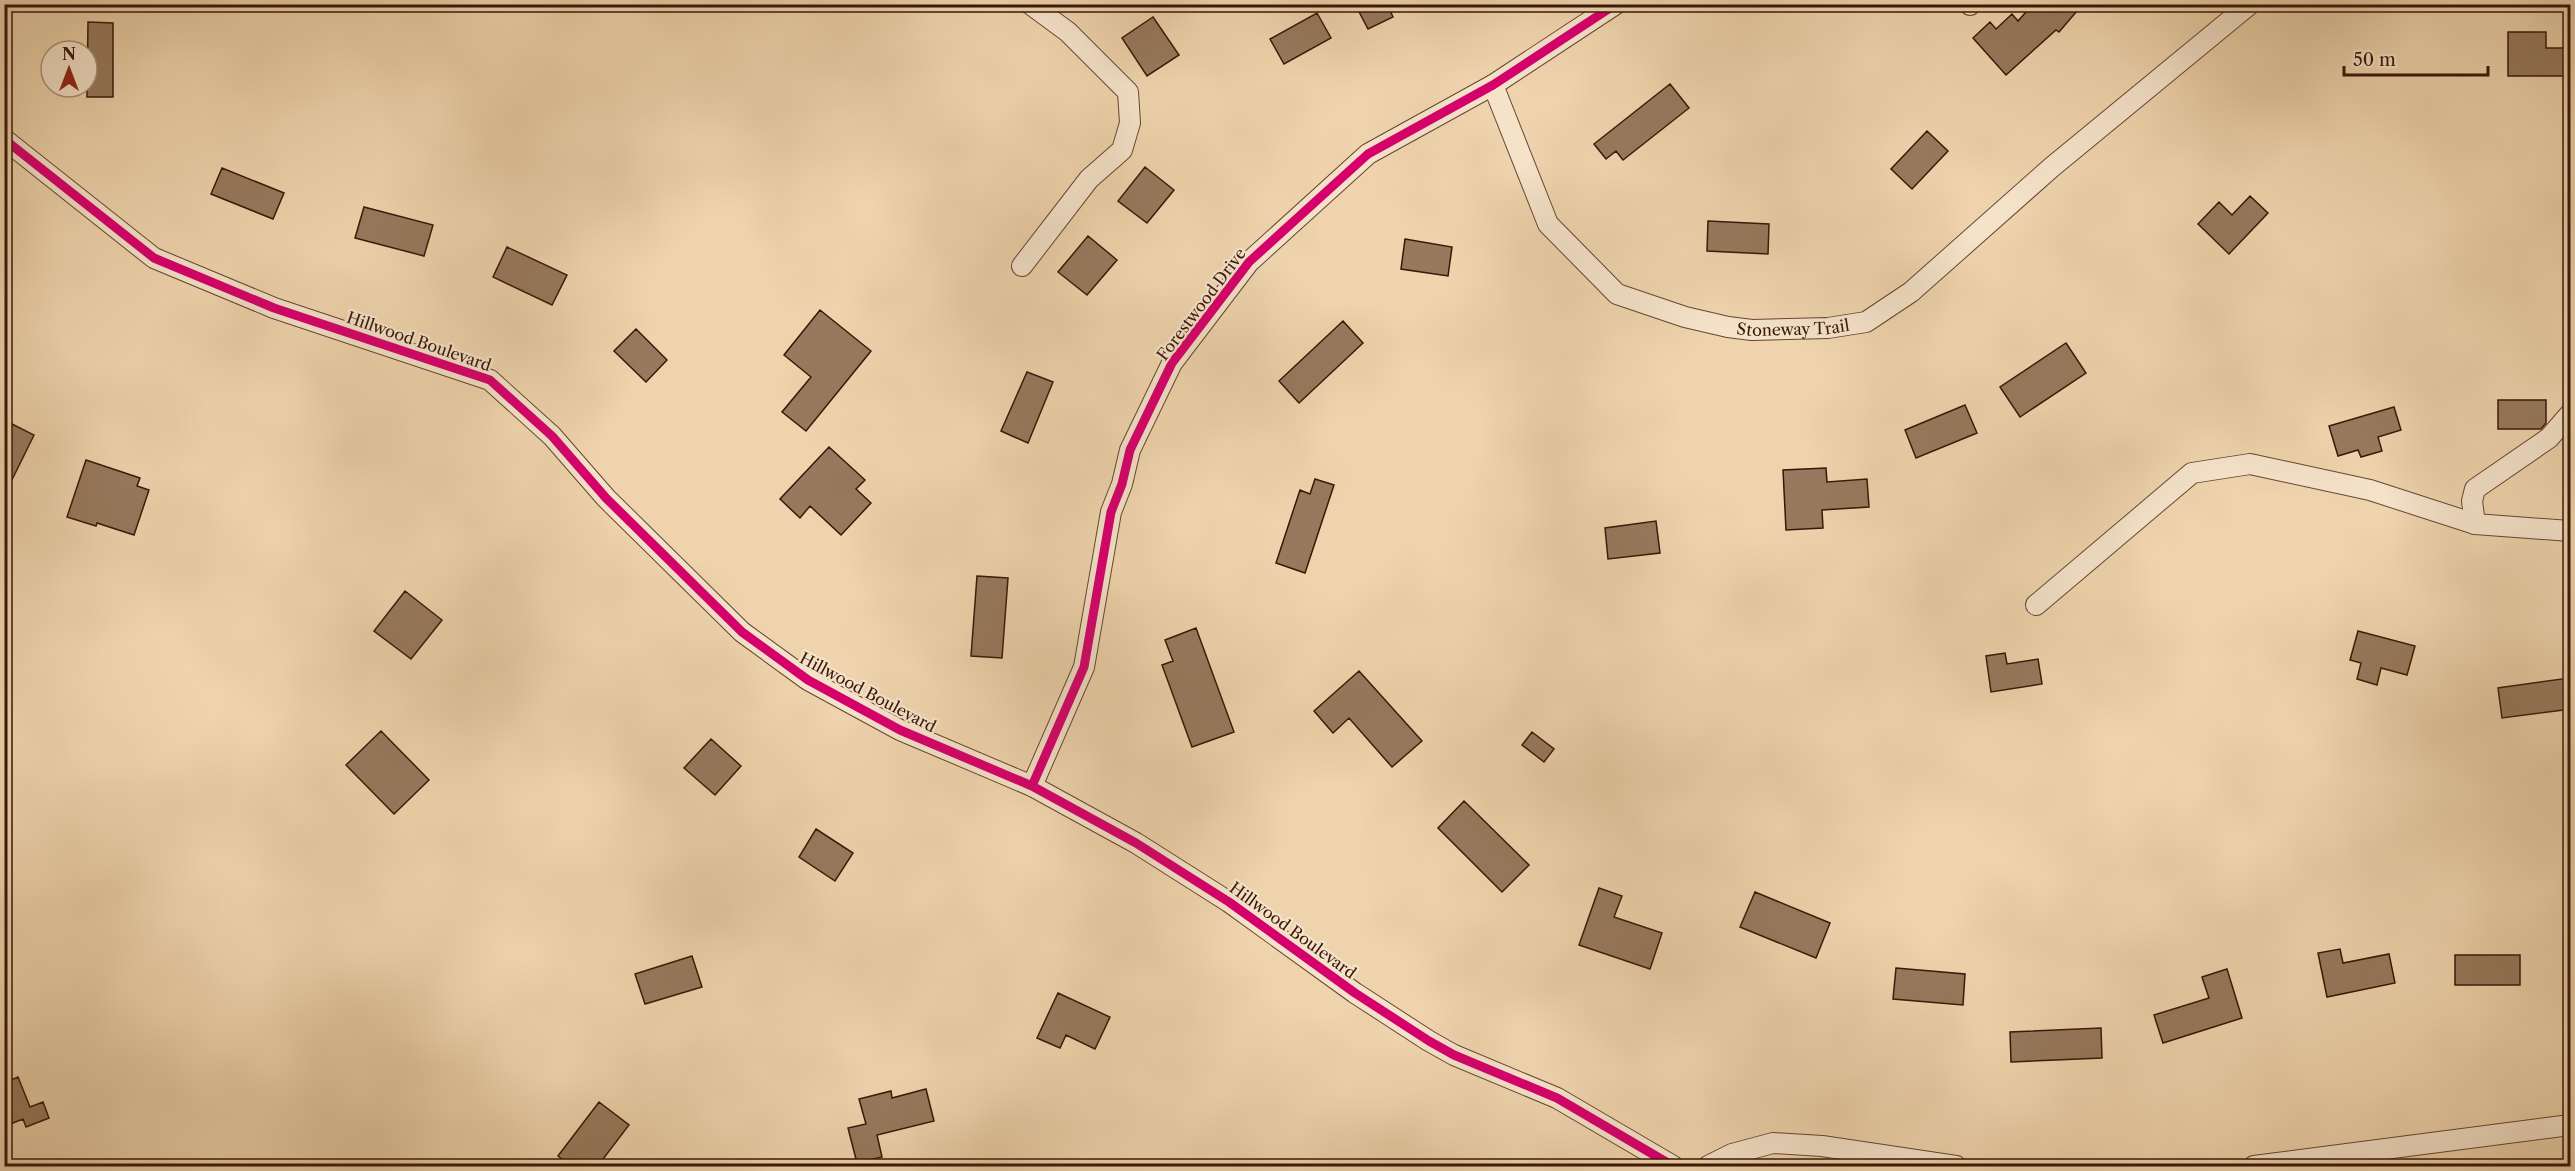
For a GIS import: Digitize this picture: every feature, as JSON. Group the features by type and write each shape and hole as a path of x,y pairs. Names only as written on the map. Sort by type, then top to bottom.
{"street":[{"path":"1022,266 1089,179 1122,150 1130,123 1128,92 1068,32 1030,4"},
{"name":"Forestwood Drive","path":"1032,786 1084,667 1111,513 1130,450 1172,363 1249,262 1368,154 1493,85 1616,4"},
{"name":"Stoneway Trail","path":"1493,85 1548,224 1617,294 1684,317 1728,327 1752,330 1828,328 1866,322 1911,292 2052,167 2250,4"},
{"name":"Hillwood Boulevard","path":"4,139 154,258 274,308 490,380 552,436 606,498 742,632 808,680 900,730 1032,786 1136,843 1211,890 1355,993 1429,1041 1454,1055 1557,1098 1673,1167"},
{"path":"2475,524 2472,501 2475,489 2549,438 2571,414"},
{"path":"2036,605 2192,473 2250,464 2370,490 2475,524 2571,531"},
{"path":"2254,1167 2571,1125"},
{"path":"1708,1167 1732,1154 1773,1143 1822,1146 1956,1167"}],"building":[{"path":"1355,4 1387,4 1393,17 1368,29"},
{"path":"2033,4 2083,4 2059,32 2056,30 2006,75 1973,38 1990,22 1996,29 2012,14 2018,21"},
{"path":"1317,13 1331,38 1284,64 1270,39"},
{"path":"1153,17 1179,55 1147,76 1122,38"},
{"path":"88,22 113,23 113,97 99,97 99,39 88,39"},
{"path":"2508,32 2546,32 2546,48 2565,48 2565,76 2508,76"},
{"path":"1670,84 1689,108 1623,160 1616,151 1606,159 1594,144"},
{"path":"1927,131 1948,151 1912,189 1891,169"},
{"path":"1145,167 1174,190 1147,223 1118,201"},
{"path":"222,168 284,193 273,219 211,194"},
{"path":"2250,196 2268,213 2229,254 2198,224 2219,202 2232,215"},
{"path":"364,207 433,225 424,256 355,238"},
{"path":"1708,221 1769,224 1768,254 1707,251"},
{"path":"1088,236 1117,260 1087,295 1058,272"},
{"path":"1405,239 1452,247 1448,276 1401,269"},
{"path":"507,247 567,275 552,305 493,277"},
{"path":"820,310 871,351 806,431 782,412 811,377 784,355"},
{"path":"1343,321 1363,343 1299,403 1279,381"},
{"path":"636,329 667,360 646,382 614,351"},
{"path":"2066,343 2086,373 2020,417 2000,387"},
{"path":"1027,372 1053,382 1028,443 1001,431"},
{"path":"2498,400 2546,400 2546,423 2541,429 2498,429"},
{"path":"1965,405 1977,433 1916,458 1905,430"},
{"path":"2394,407 2401,430 2378,437 2382,451 2361,457 2358,450 2338,456 2329,426"},
{"path":"10,423 34,435 4,496 4,433"},
{"path":"829,447 865,480 856,489 871,503 841,535 810,506 800,518 780,499"},
{"path":"86,460 140,478 137,486 149,490 134,535 97,523 96,526 67,517"},
{"path":"1826,468 1827,482 1867,479 1869,507 1822,510 1823,528 1786,530 1783,470"},
{"path":"1315,479 1334,485 1305,573 1276,563 1300,490 1310,494"},
{"path":"1656,521 1660,553 1608,559 1605,528"},
{"path":"977,576 1008,578 1002,658 971,656"},
{"path":"405,591 442,620 411,659 374,631"},
{"path":"1196,628 1234,732 1192,747 1162,665 1173,661 1165,640"},
{"path":"2358,631 2415,646 2407,675 2381,668 2377,685 2357,679 2361,663 2350,660"},
{"path":"2005,653 2007,664 2038,659 2042,684 1991,692 1986,656"},
{"path":"1359,671 1422,741 1392,767 1349,718 1333,733 1314,711"},
{"path":"2569,678 2571,709 2502,718 2498,688"},
{"path":"381,731 429,780 394,814 346,765"},
{"path":"1532,732 1554,749 1544,762 1522,745"},
{"path":"711,739 741,766 715,795 684,768"},
{"path":"1464,801 1529,865 1502,892 1438,828"},
{"path":"816,829 853,853 835,881 799,857"},
{"path":"1599,888 1622,896 1614,917 1662,933 1650,969 1579,945"},
{"path":"1755,892 1830,923 1816,958 1740,927"},
{"path":"2340,949 2343,963 2389,954 2395,983 2327,997 2318,953"},
{"path":"2455,955 2520,955 2520,985 2455,985"},
{"path":"692,956 702,987 645,1004 635,974"},
{"path":"1896,968 1965,974 1963,1005 1893,999"},
{"path":"2227,969 2242,1018 2163,1043 2154,1015 2209,998 2202,977"},
{"path":"1058,993 1110,1017 1095,1049 1066,1035 1060,1048 1037,1038"},
{"path":"2101,1028 2102,1058 2011,1062 2010,1032"},
{"path":"18,1077 30,1107 43,1102 49,1118 26,1127 23,1119 8,1125 4,1115 4,1083"},
{"path":"926,1089 934,1121 877,1135 882,1157 857,1163 848,1128 866,1124 859,1099 891,1091 892,1098"},
{"path":"599,1102 629,1125 597,1167 571,1167 558,1156"}],"cycle path":[{"path":"1032,786 1084,667 1111,512 1122,484 1130,450 1172,363 1249,262 1368,154 1493,85 1616,4"},
{"path":"4,139 154,258 274,308 490,380 552,436 606,498 742,632 808,680 900,730 1032,786 1136,843 1229,902 1355,993 1429,1041 1454,1055 1557,1098 1673,1166"}]}
